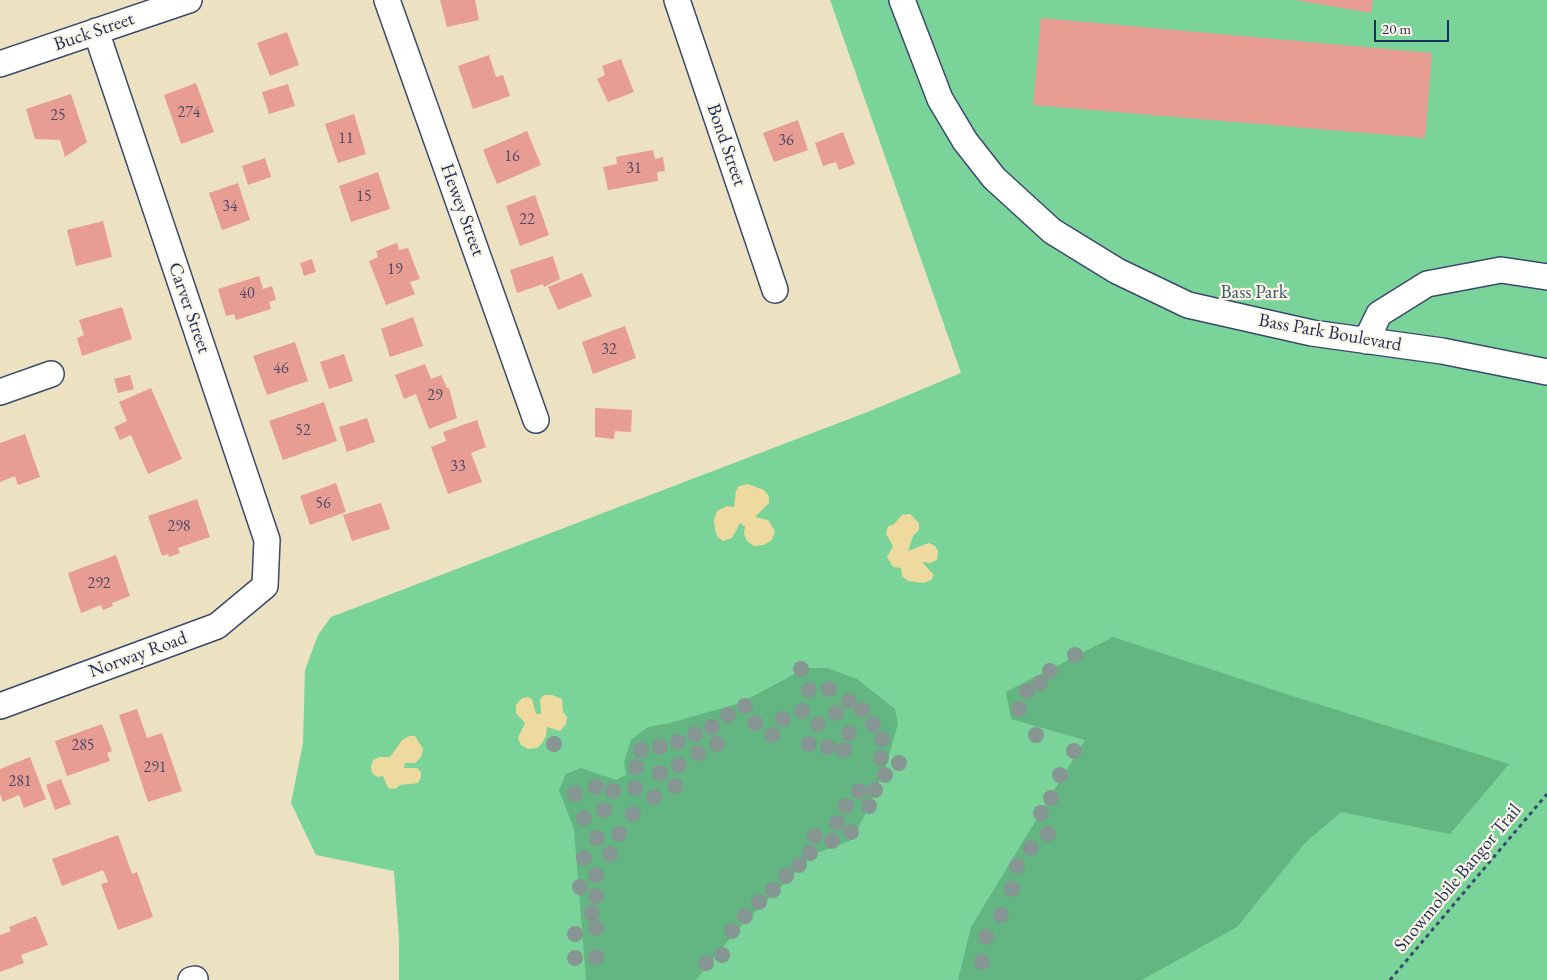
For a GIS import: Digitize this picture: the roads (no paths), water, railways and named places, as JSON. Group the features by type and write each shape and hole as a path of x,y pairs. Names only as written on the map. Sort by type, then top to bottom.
{"street":[{"name":"Buck Street","path":"0,64 189,0"},
{"name":"Hewey Street","path":"387,0 536,420"},
{"name":"Bond Street","path":"677,0 775,290"},
{"name":"Bass Park Boulevard","path":"902,0 940,98 965,141 994,178 1052,231 1117,271 1188,305 1312,333 1442,351 1547,372"},
{"name":"Carver Street","path":"96,31 267,540 265,586"},
{"path":"1366,341 1379,314 1427,284 1501,270 1547,277"},
{"path":"0,392 51,374"},
{"name":"Norway Road","path":"0,706 217,626 265,586"}],"park label":[{"name":"Bass Park","path":"1254,293"}]}
